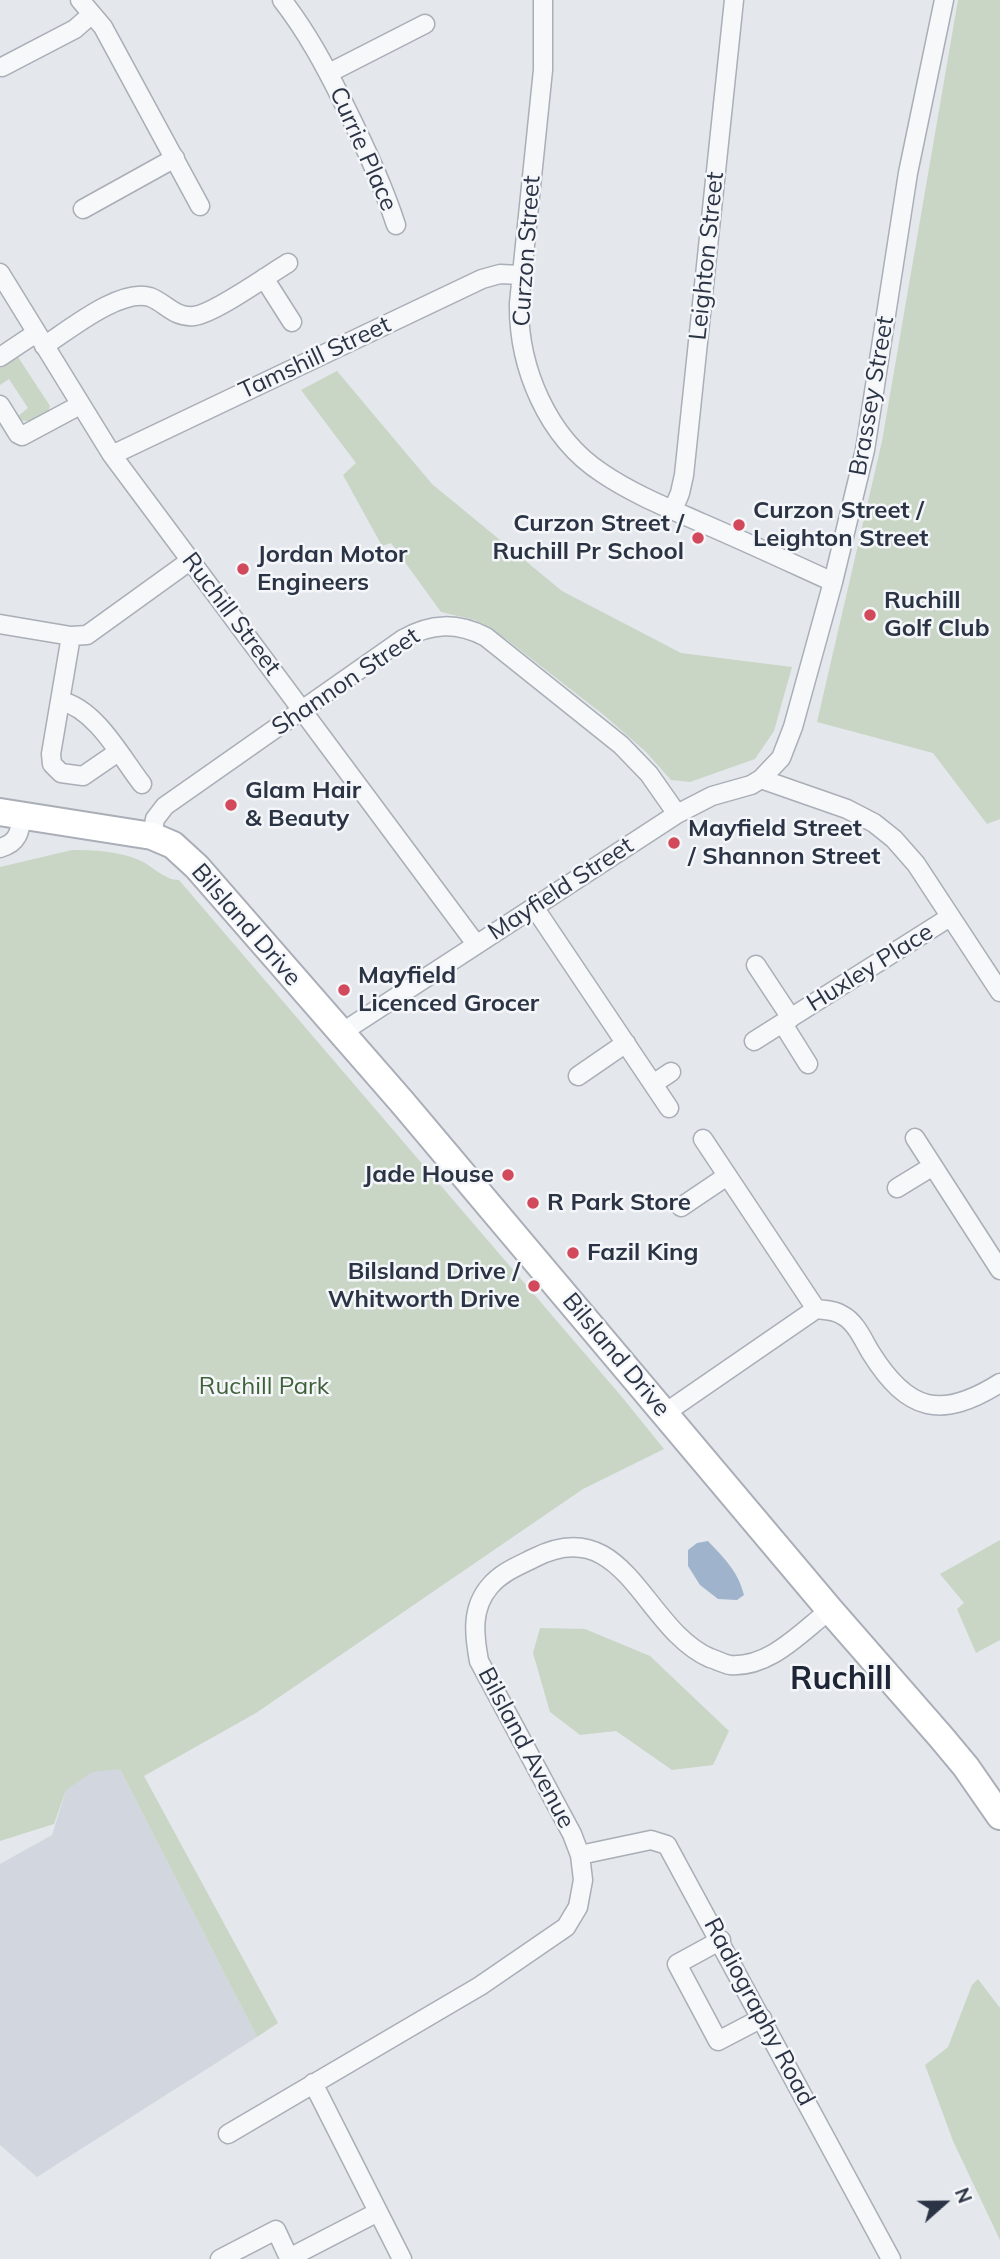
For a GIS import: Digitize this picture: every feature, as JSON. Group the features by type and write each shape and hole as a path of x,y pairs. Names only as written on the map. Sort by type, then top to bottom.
{"main road":[{"name":"Bilsland Drive","path":"11,813 152,836 173,845 197,867 958,1757 1000,1816"}],"street":[{"path":"79,0 103,27 200,206"},
{"name":"Currie Place","path":"282,0 306,33 329,73 379,176 396,225"},
{"name":"Curzon Street","path":"542,0 543,70 519,314 524,355 538,394 554,423 573,448 593,467 673,510 833,582"},
{"name":"Leighton Street","path":"673,510 684,475 734,0"},
{"name":"Brassey Street","path":"761,779 780,758 789,739 833,582 870,421 908,173 944,0"},
{"path":"2,67 79,27 92,14"},
{"name":"Currie Place","path":"329,73 425,24"},
{"path":"83,209 175,158"},
{"path":"0,357 124,298 136,295 148,297 176,314 194,316 211,310 288,263"},
{"name":"Ruchill Street","path":"0,274 112,454 476,944"},
{"name":"Tamshill Street","path":"112,454 482,279 500,274 521,275"},
{"path":"264,278 292,323"},
{"path":"0,405 22,436 80,405"},
{"path":"0,624 84,636 94,632 191,560"},
{"name":"Shannon Street","path":"152,836 155,818 165,806 414,633 443,625 465,628 486,637 621,745 649,774 677,814"},
{"path":"71,636 51,759 58,772 83,776 118,752"},
{"path":"61,701 87,713 142,785"},
{"path":"761,779 847,809 884,830 909,855 998,984"},
{"name":"Mayfield Street","path":"341,1033 677,814 712,796 751,785 761,779"},
{"path":"0,848 14,842 18,836 11,813"},
{"path":"534,906 669,1108"},
{"name":"Huxley Place","path":"754,1041 950,917"},
{"name":"Huxley Place","path":"756,965 808,1064"},
{"path":"578,1076 626,1043"},
{"path":"653,1084 671,1072"},
{"path":"915,1138 1000,1270"},
{"path":"703,1139 816,1309"},
{"path":"897,1188 933,1166"},
{"path":"681,1207 727,1176"},
{"path":"664,1413 816,1309 837,1312 848,1319 890,1381 914,1399 940,1405 957,1405 1000,1383"},
{"name":"Bilsland Avenue","path":"228,2134 480,1986 566,1927 578,1907 583,1880 580,1855 572,1834 479,1661 474,1637 475,1617 482,1595 499,1576 551,1549 570,1546 596,1550 614,1561 694,1651 728,1665 752,1664 772,1655 830,1610"},
{"name":"Radiography Road","path":"580,1855 651,1840 667,1845 721,1940 891,2259"},
{"path":"721,1940 677,1964 719,2041 762,2018"},
{"path":"313,2083 402,2259"},
{"path":"220,2259 276,2230 289,2258 378,2212"}],"shaded area":[{"path":"8,1610 120,1769 257,2037 37,2177 0,2145 0,1864 52,1835 80,1746"}],"green space":[{"path":"958,0 1000,0 1000,819 987,824 933,753 817,722 882,441"},
{"path":"18,357 50,406 47,414 34,422 19,420 17,417 28,408 9,379 0,385 0,368"},
{"path":"337,371 432,484 562,591 681,653 792,667 774,731 755,759 690,782 671,780 646,752 605,716 506,639 475,620 441,612 391,543 382,546 343,475 356,463 301,390"},
{"name":"Ruchill Park","path":"72,850 131,857 168,878 179,880 664,1449 583,1489 256,1713 144,1776 278,2023 257,2037 120,1769 92,1772 66,1790 54,1824 0,1841 0,867"},
{"path":"1000,1540 1000,1640 976,1653 957,1609 964,1603 940,1574"},
{"path":"540,1628 585,1629 650,1656 729,1731 713,1765 672,1770 616,1731 580,1735 550,1712 533,1653"},
{"path":"978,1979 1000,2008 1000,2240 953,2141 925,2065 948,2047 972,1985"}],"water":[{"path":"708,1541 730,1565 738,1579 744,1595 737,1600 718,1599 700,1585 688,1566 688,1550 697,1543"}],"place":[{"name":"Curzon Street / Leighton Street","path":"739,525"},
{"name":"Curzon Street / Ruchill Pr School","path":"698,538"},
{"name":"Jordan Motor Engineers","path":"243,569"},
{"name":"Ruchill Golf Club","path":"870,615"},
{"name":"Glam Hair & Beauty","path":"231,805"},
{"name":"Mayfield Street / Shannon Street","path":"674,843"},
{"name":"Mayfield Licenced Grocer","path":"344,990"},
{"name":"Jade House","path":"508,1175"},
{"name":"R Park Store","path":"533,1203"},
{"name":"Fazil King","path":"573,1253"},
{"name":"Bilsland Drive / Whitworth Drive","path":"534,1286"}],"district":[{"name":"Ruchill","path":"841,1679"}]}
